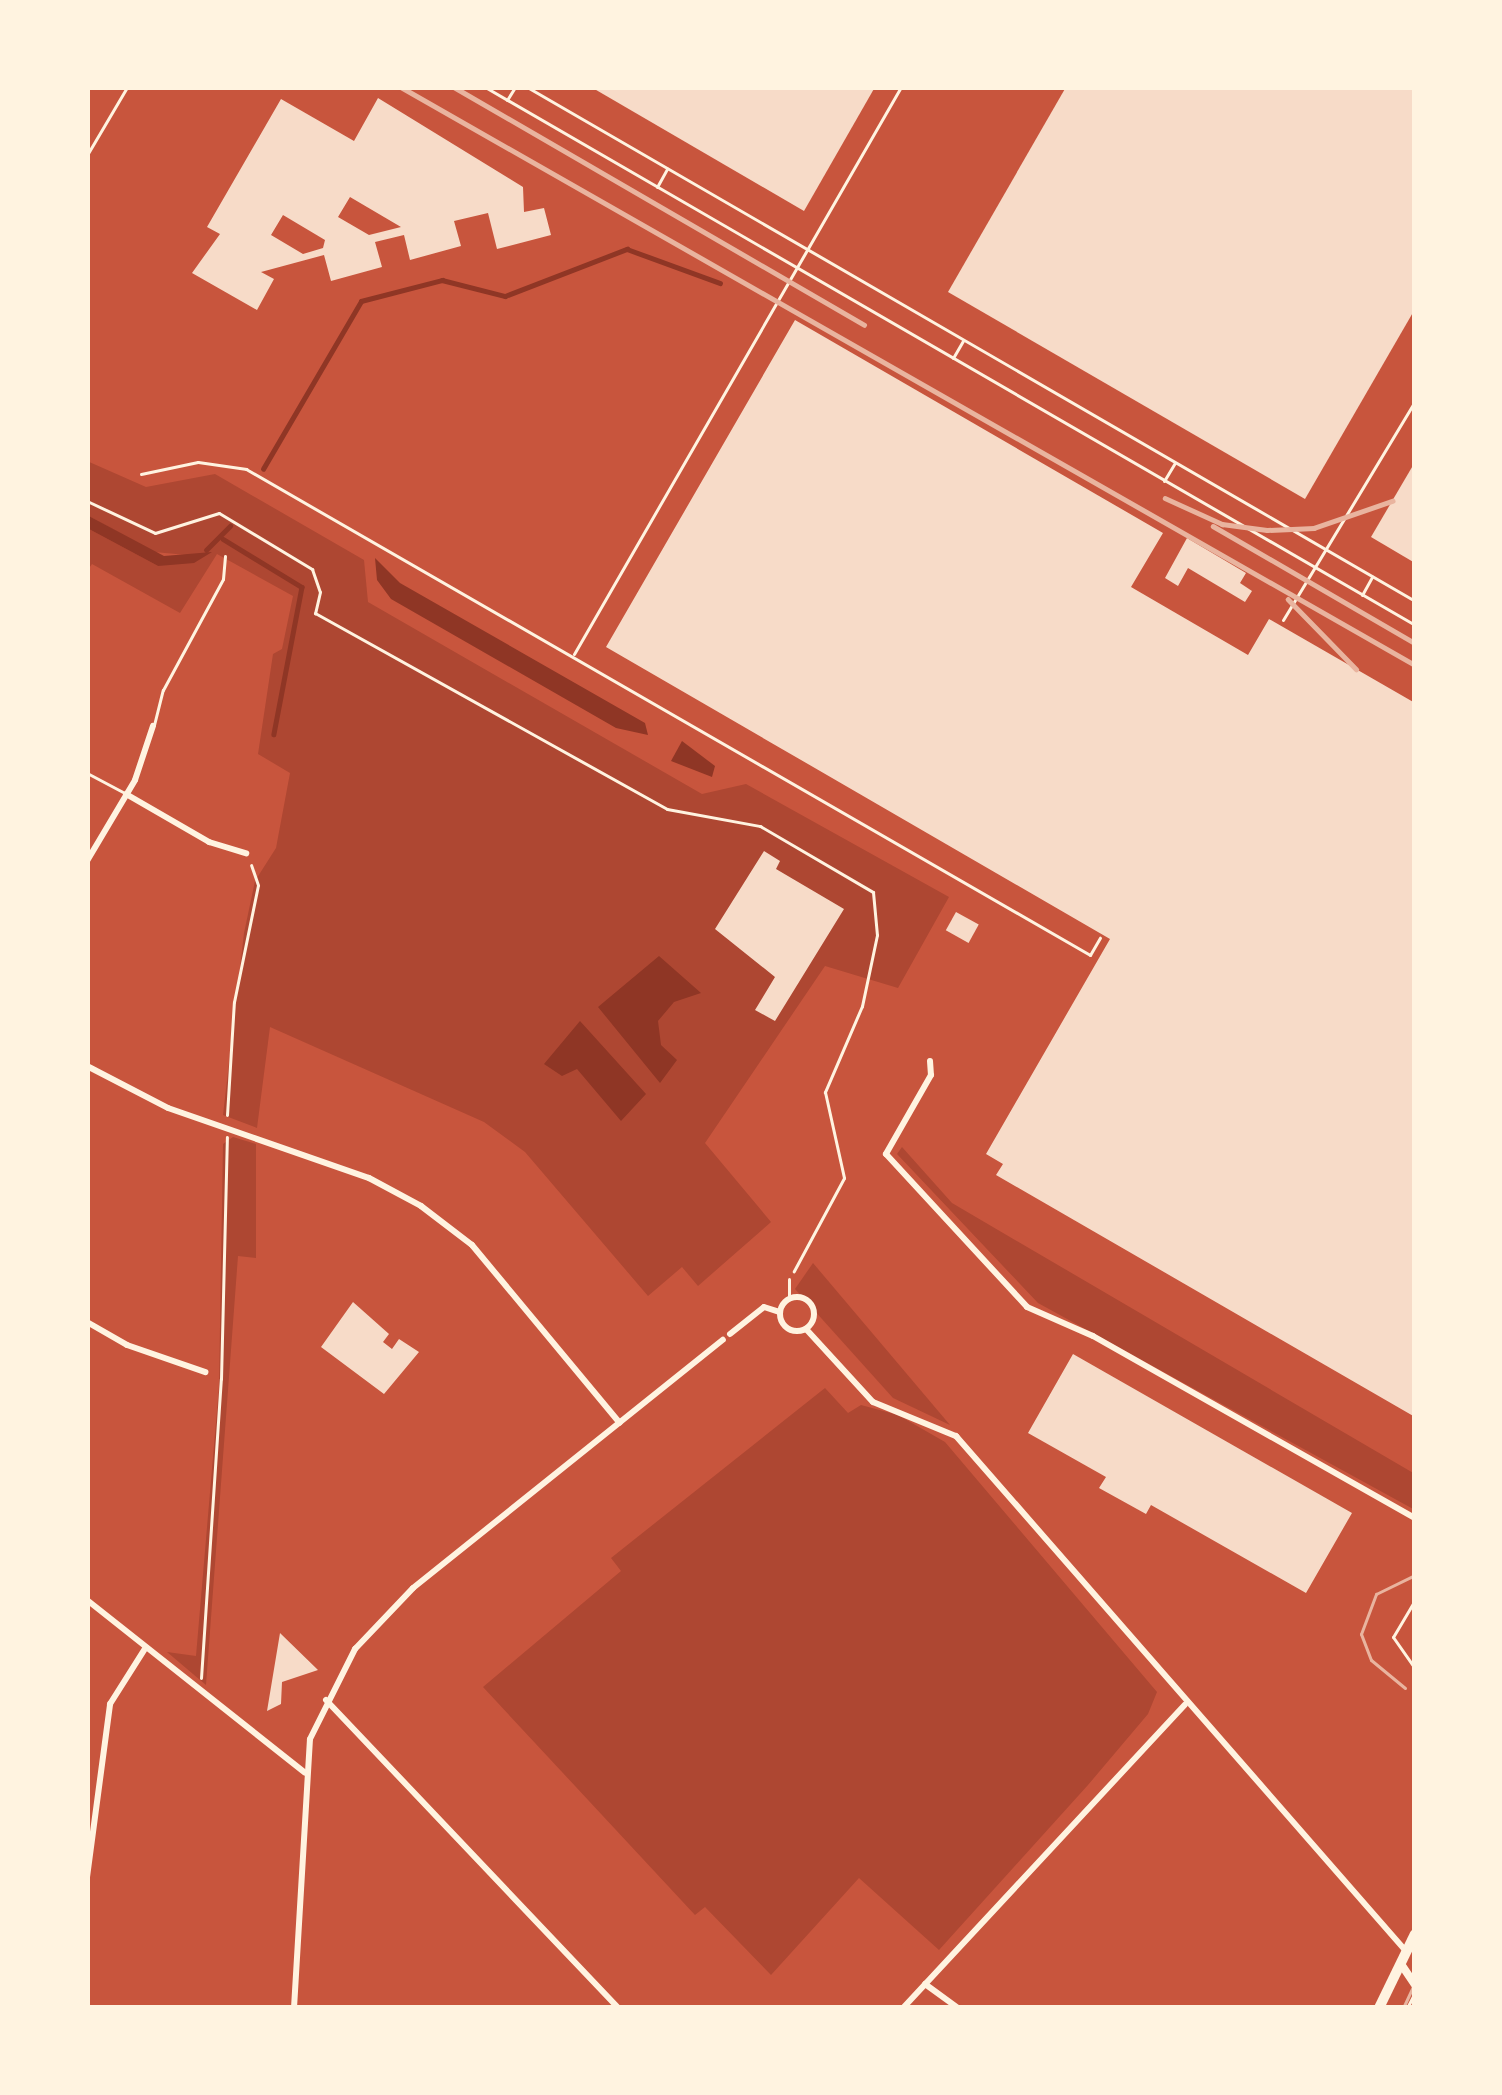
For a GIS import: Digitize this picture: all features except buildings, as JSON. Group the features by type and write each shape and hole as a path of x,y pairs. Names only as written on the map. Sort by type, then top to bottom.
{"main road":[{"path":"1379,2008 1401,1964 1411,1955 1415,1934"}],"street":[{"path":"87,861 126,794 153,726"},
{"path":"126,794 209,842 246,854"},
{"path":"930,1061 931,1075 886,1154 1027,1307 1093,1336 1415,1518"},
{"path":"87,1066 226,1129 369,1178 421,1207 472,1245 620,1423"},
{"path":"779,1312 789,1298 813,1308 806,1329"},
{"path":"730,1334 764,1307 779,1312 787,1329 806,1329 873,1402 956,1436 1185,1706 1392,1941 1411,1955"},
{"path":"87,1322 127,1346 205,1372"},
{"path":"294,2008 305,1773 326,1700 382,1616 723,1340"},
{"path":"87,1600 305,1773"},
{"path":"87,1877 110,1704 146,1647"},
{"path":"326,1700 618,2008"},
{"path":"903,2008 1185,1706"},
{"path":"1392,1941 1415,1988"},
{"path":"925,1984 958,2008"}],"lane":[{"path":"87,155 127,87"},
{"path":"485,87 1415,626"},
{"path":"507,100 514,87"},
{"path":"527,87 1415,601"},
{"path":"573,655 902,87"},
{"path":"656,187 668,168"},
{"path":"953,359 964,339"},
{"path":"1283,620 1415,401"},
{"path":"141,474 198,462 246,469 1090,955 1100,938"},
{"path":"1165,481 1175,462"},
{"path":"153,726 163,690 223,578 225,556"},
{"path":"1362,595 1372,576"},
{"path":"87,773 126,794"},
{"path":"789,1280 789,1298"},
{"path":"1415,1600 1393,1637 1415,1668"},
{"path":"1407,2008 1415,1988"}],"path":[{"path":"87,501 155,533 219,513 311,568 320,592 315,613 667,809 760,826 873,892 877,934 862,1006 825,1092 844,1178 789,1280"},
{"path":"201,1692 224,1333 226,1129 234,1002 258,885 246,854"}],"shaded area":[{"path":"87,461 146,487 215,474 364,560 368,602 702,794 746,784 949,897 898,988 825,966 705,1143 771,1222 698,1286 682,1267 648,1296 525,1152 484,1122 270,1027 257,1128 223,1115 244,933 255,881 276,848 290,773 258,754 273,654 282,649 293,596 217,554 180,613 92,564 87,571 87,528 158,566 187,555 154,552 87,515"},
{"path":"87,515 164,556 212,552 194,563 158,566 87,528"},
{"path":"375,558 400,583 645,723 648,735 616,728 391,599 377,580"},
{"path":"682,741 715,766 712,777 671,761"},
{"path":"659,956 701,993 674,1002 658,1021 661,1045 677,1060 660,1083 598,1007"},
{"path":"580,1021 646,1094 621,1121 577,1069 562,1076 544,1064"},
{"path":"233,1137 256,1144 256,1258 238,1256 206,1685 167,1652 196,1656 219,1387 223,1144"},
{"path":"902,1147 952,1203 1415,1474 1415,1510 1038,1303 897,1154"},
{"path":"813,1263 950,1425 893,1398 795,1289"},
{"path":"825,1388 848,1413 861,1405 898,1415 945,1442 1157,1692 1148,1714 939,1950 859,1878 771,1975 705,1907 695,1915 483,1687 621,1571 611,1558"}],"waterway":[{"path":"263,469 361,301 442,280 505,296 627,249 720,283"},
{"path":"206,550 230,526"},
{"path":"223,539 302,587 274,734"}],"tram line":[{"path":"1405,1688 1371,1660 1361,1634 1376,1594 1415,1575"},
{"path":"1403,2008 1415,1982"}],"railway":[{"path":"401,87 1415,665"},
{"path":"454,87 864,325"},
{"path":"1165,498 1222,524 1267,530 1314,528 1392,501"},
{"path":"1213,526 1415,643"},
{"path":"1288,599 1356,669"}]}
